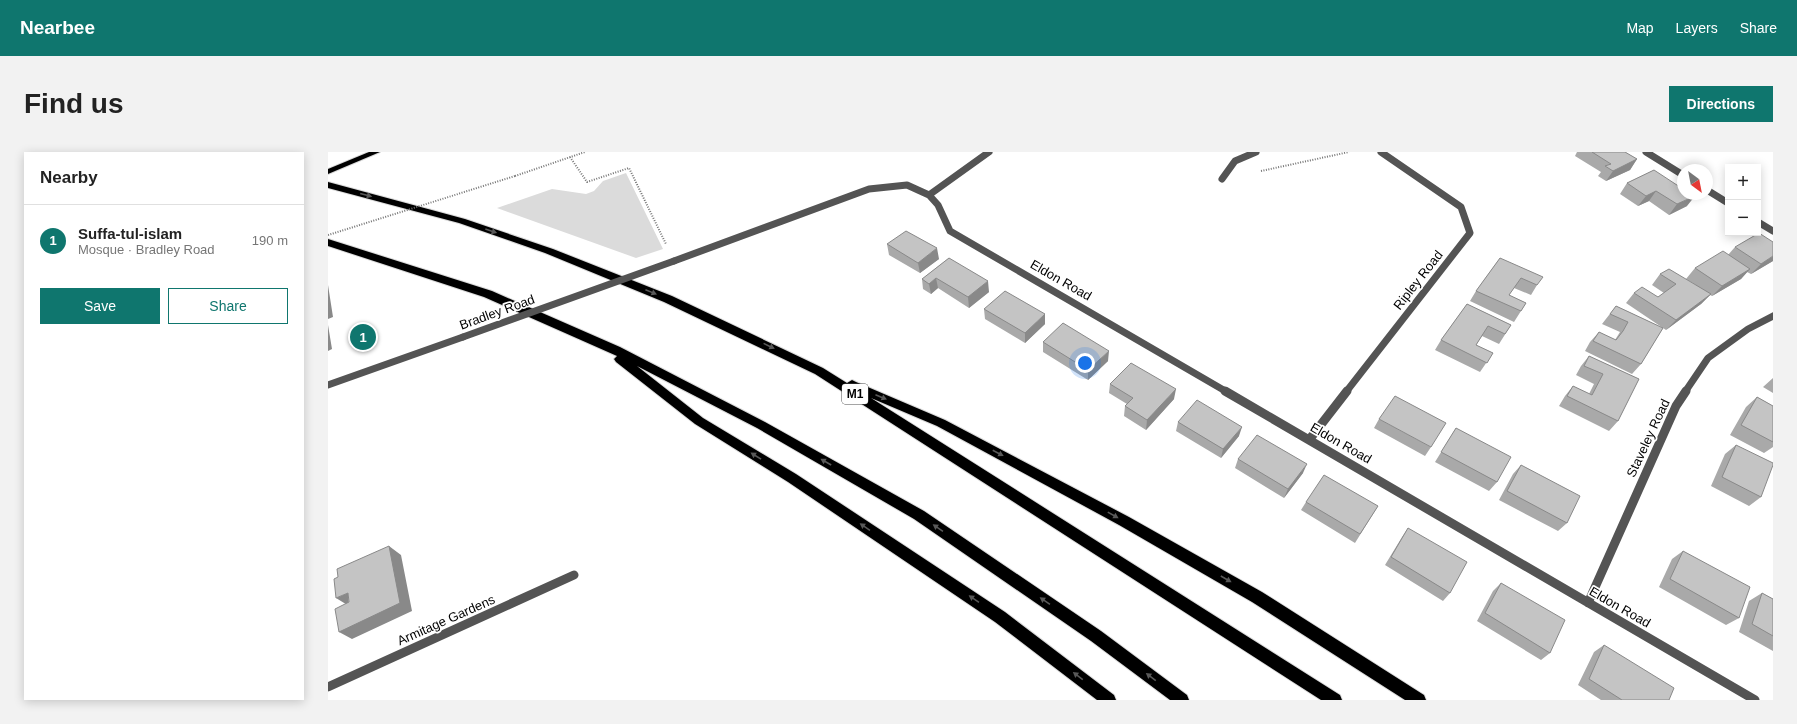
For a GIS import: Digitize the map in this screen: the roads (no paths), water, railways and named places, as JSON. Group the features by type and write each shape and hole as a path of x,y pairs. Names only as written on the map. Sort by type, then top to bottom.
{"highway":[{"name":"M1","path":"328,186 462,221 549,251 668,299 819,371 1335,700"},
{"path":"328,242 488,294 601,344 761,425 919,515 1096,636 1182,700"},
{"path":"601,344 700,421 792,478 1000,617 1109,700"},
{"path":"819,371 941,423 1124,521 1257,597 1419,700"}],"main road":[{"path":"328,172 376,152"}],"street":[{"path":"929,195 989,152"},
{"path":"1222,179 1235,161 1256,152"},
{"name":"Ripley Road","path":"1309,440 1470,233 1461,207 1381,152"},
{"path":"1646,152 1677,171"},
{"name":"Bradley Road","path":"328,385 674,261 869,189 907,185 929,195"},
{"path":"1713,194 1725,201"},
{"name":"Eldon Road","path":"929,195 938,205 950,230 1755,700"},
{"path":"1761,224 1773,231"},
{"name":"Staveley Road","path":"1588,603 1676,406 1708,358 1748,329 1773,316"},
{"name":"Armitage Gardens","path":"328,687 574,575"}],"place":[{"name":"Suffa-tul-islam","path":"363,337"}]}
